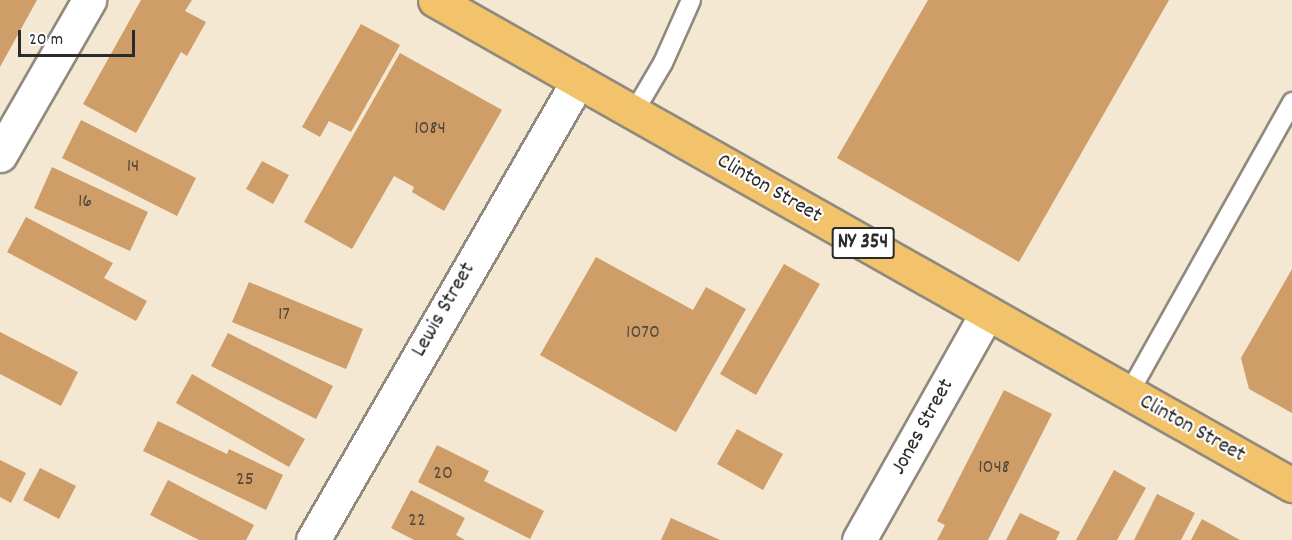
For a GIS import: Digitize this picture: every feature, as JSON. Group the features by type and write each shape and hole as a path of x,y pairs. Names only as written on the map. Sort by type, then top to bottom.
{"main road":[{"name":"Clinton Street","path":"435,0 1292,485"}],"street":[{"path":"0,155 89,0"},
{"name":"Lewis Street","path":"313,540 578,81"},
{"name":"Jones Street","path":"859,540 987,313"}],"lane":[{"path":"633,112 663,63 692,0"},
{"path":"1129,393 1292,102"}],"building":[{"path":"0,0 37,0 0,67"},
{"path":"141,0 192,0 185,11 206,22 187,56 181,52 136,133 83,104"},
{"path":"928,0 1169,0 1019,262 837,158"},
{"path":"361,24 400,45 351,132 329,121 320,137 302,127"},
{"path":"400,53 502,110 444,211 412,192 414,187 394,176 352,249 304,222"},
{"path":"81,120 196,178 177,216 62,158"},
{"path":"262,161 289,175 273,204 246,189"},
{"path":"52,167 148,212 130,251 34,208"},
{"path":"26,217 113,263 104,278 147,301 136,321 7,252"},
{"path":"596,257 693,310 706,287 746,309 676,432 540,355"},
{"path":"784,264 820,284 756,395 720,374"},
{"path":"1292,269 1292,413 1249,389 1241,358"},
{"path":"249,282 363,329 346,369 232,322"},
{"path":"0,332 78,372 61,406 0,374"},
{"path":"228,333 333,386 316,419 211,366"},
{"path":"192,374 305,439 289,467 176,403"},
{"path":"1004,390 1052,414 988,540 937,540 945,525 937,521"},
{"path":"158,421 227,454 229,449 283,475 266,510 143,451"},
{"path":"737,429 783,454 763,490 717,464"},
{"path":"437,445 489,471 484,481 544,511 530,539 418,482"},
{"path":"0,460 26,473 11,503 0,497"},
{"path":"40,468 76,486 59,519 23,500"},
{"path":"1114,470 1146,488 1117,540 1076,540"},
{"path":"168,480 254,525 246,540 199,540 150,515"},
{"path":"411,490 465,518 456,535 465,540 414,540 391,528"},
{"path":"1157,494 1195,513 1181,540 1134,540"},
{"path":"1020,513 1060,532 1056,540 1006,540"},
{"path":"671,518 720,540 661,540"},
{"path":"1202,519 1240,540 1191,540"}]}
